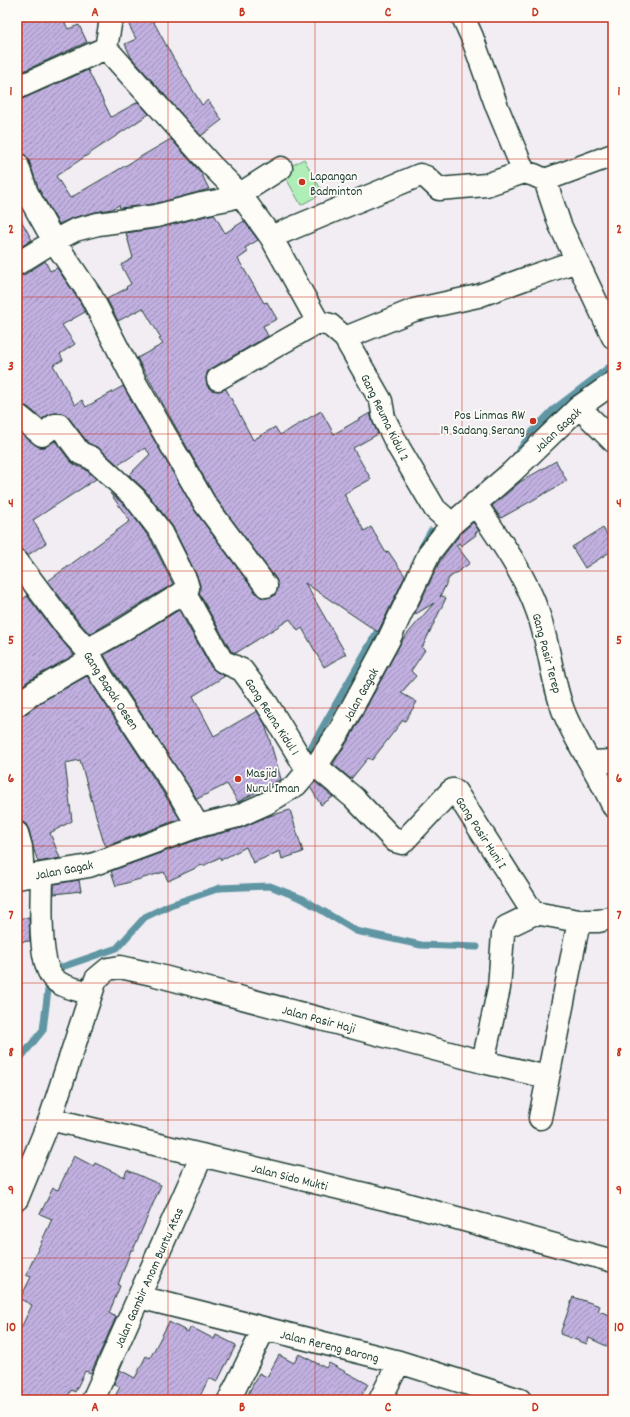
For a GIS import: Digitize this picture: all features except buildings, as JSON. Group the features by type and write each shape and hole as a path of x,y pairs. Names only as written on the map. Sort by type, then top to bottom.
{"street":[{"path":"464,17 497,107 524,172"},
{"path":"106,48 112,18"},
{"path":"17,88 106,48"},
{"path":"106,48 211,165 240,194 271,237 318,322 218,379"},
{"path":"271,237 420,175 426,177 438,189 486,185 524,172 545,180 613,156"},
{"path":"17,164 27,192 54,241 91,296 136,384 205,504 266,586"},
{"path":"17,264 75,230 98,224 156,216 228,199 240,194 281,168"},
{"path":"545,180 560,225 613,337"},
{"path":"345,338 414,310 478,296 577,261"},
{"name":"Gang Reuma Kidul 2","path":"318,322 330,325 345,338 381,401 384,418 399,448 435,509 452,524"},
{"name":"Jalan Gagak","path":"27,876 89,866 198,826 238,816 267,803 296,785 312,768 340,730 380,657 430,552 452,524 512,472 579,407 613,383"},
{"path":"579,407 613,441"},
{"name":"Gang Reuna Kidul 1","path":"17,416 42,435 55,425 59,425 80,453 92,458 135,498 162,533 186,581 188,588 184,592 222,661 242,670 312,768"},
{"name":"Gang Pasir Terep","path":"475,503 517,565 530,592 538,612 563,709 572,730 605,788 613,806"},
{"name":"Gang Bapak Oesen","path":"17,561 68,629 89,654 178,790 198,826"},
{"path":"17,705 121,631 184,592"},
{"path":"590,762 613,760"},
{"name":"Gang Pasir Huni I","path":"312,768 354,798 395,841 399,843 402,843 453,790 456,792 532,911 536,913"},
{"path":"17,833 43,942 44,961 47,970 60,984 91,994"},
{"path":"483,1062 499,988 503,934 506,927 536,913 578,928 613,916"},
{"path":"540,1118 578,928"},
{"name":"Jalan Pasir Haji","path":"50,1119 96,979 108,969 120,967 152,974 483,1062 547,1077"},
{"path":"17,1200 50,1119"},
{"name":"Jalan Sido Mukti","path":"50,1119 406,1204 613,1261"},
{"name":"Jalan Gambir Anom Buntu Atas","path":"93,1400 202,1155"},
{"name":"Jalan Rereng Barong","path":"139,1297 399,1362 520,1400"},
{"path":"229,1400 264,1329"},
{"path":"380,1400 399,1362"}],"green space":[{"name":"Lapangan Badminton","path":"304,159 323,193 301,205 282,171"}],"waterway":[{"path":"516,455 533,431 553,410 608,368"},
{"path":"422,547 431,531"},
{"path":"305,758 401,590"},
{"path":"17,1058 22,1056 43,1030 48,990 56,969 117,948 145,917 170,905 220,888 270,886 303,899 356,931 421,945 477,947"}],"place":[{"name":"Lapangan Badminton","path":"302,182"},
{"name":"Pos Linmas RW 19 Sadang Serang","path":"533,421"},
{"name":"Masjid Nurul Iman","path":"238,779"}]}
